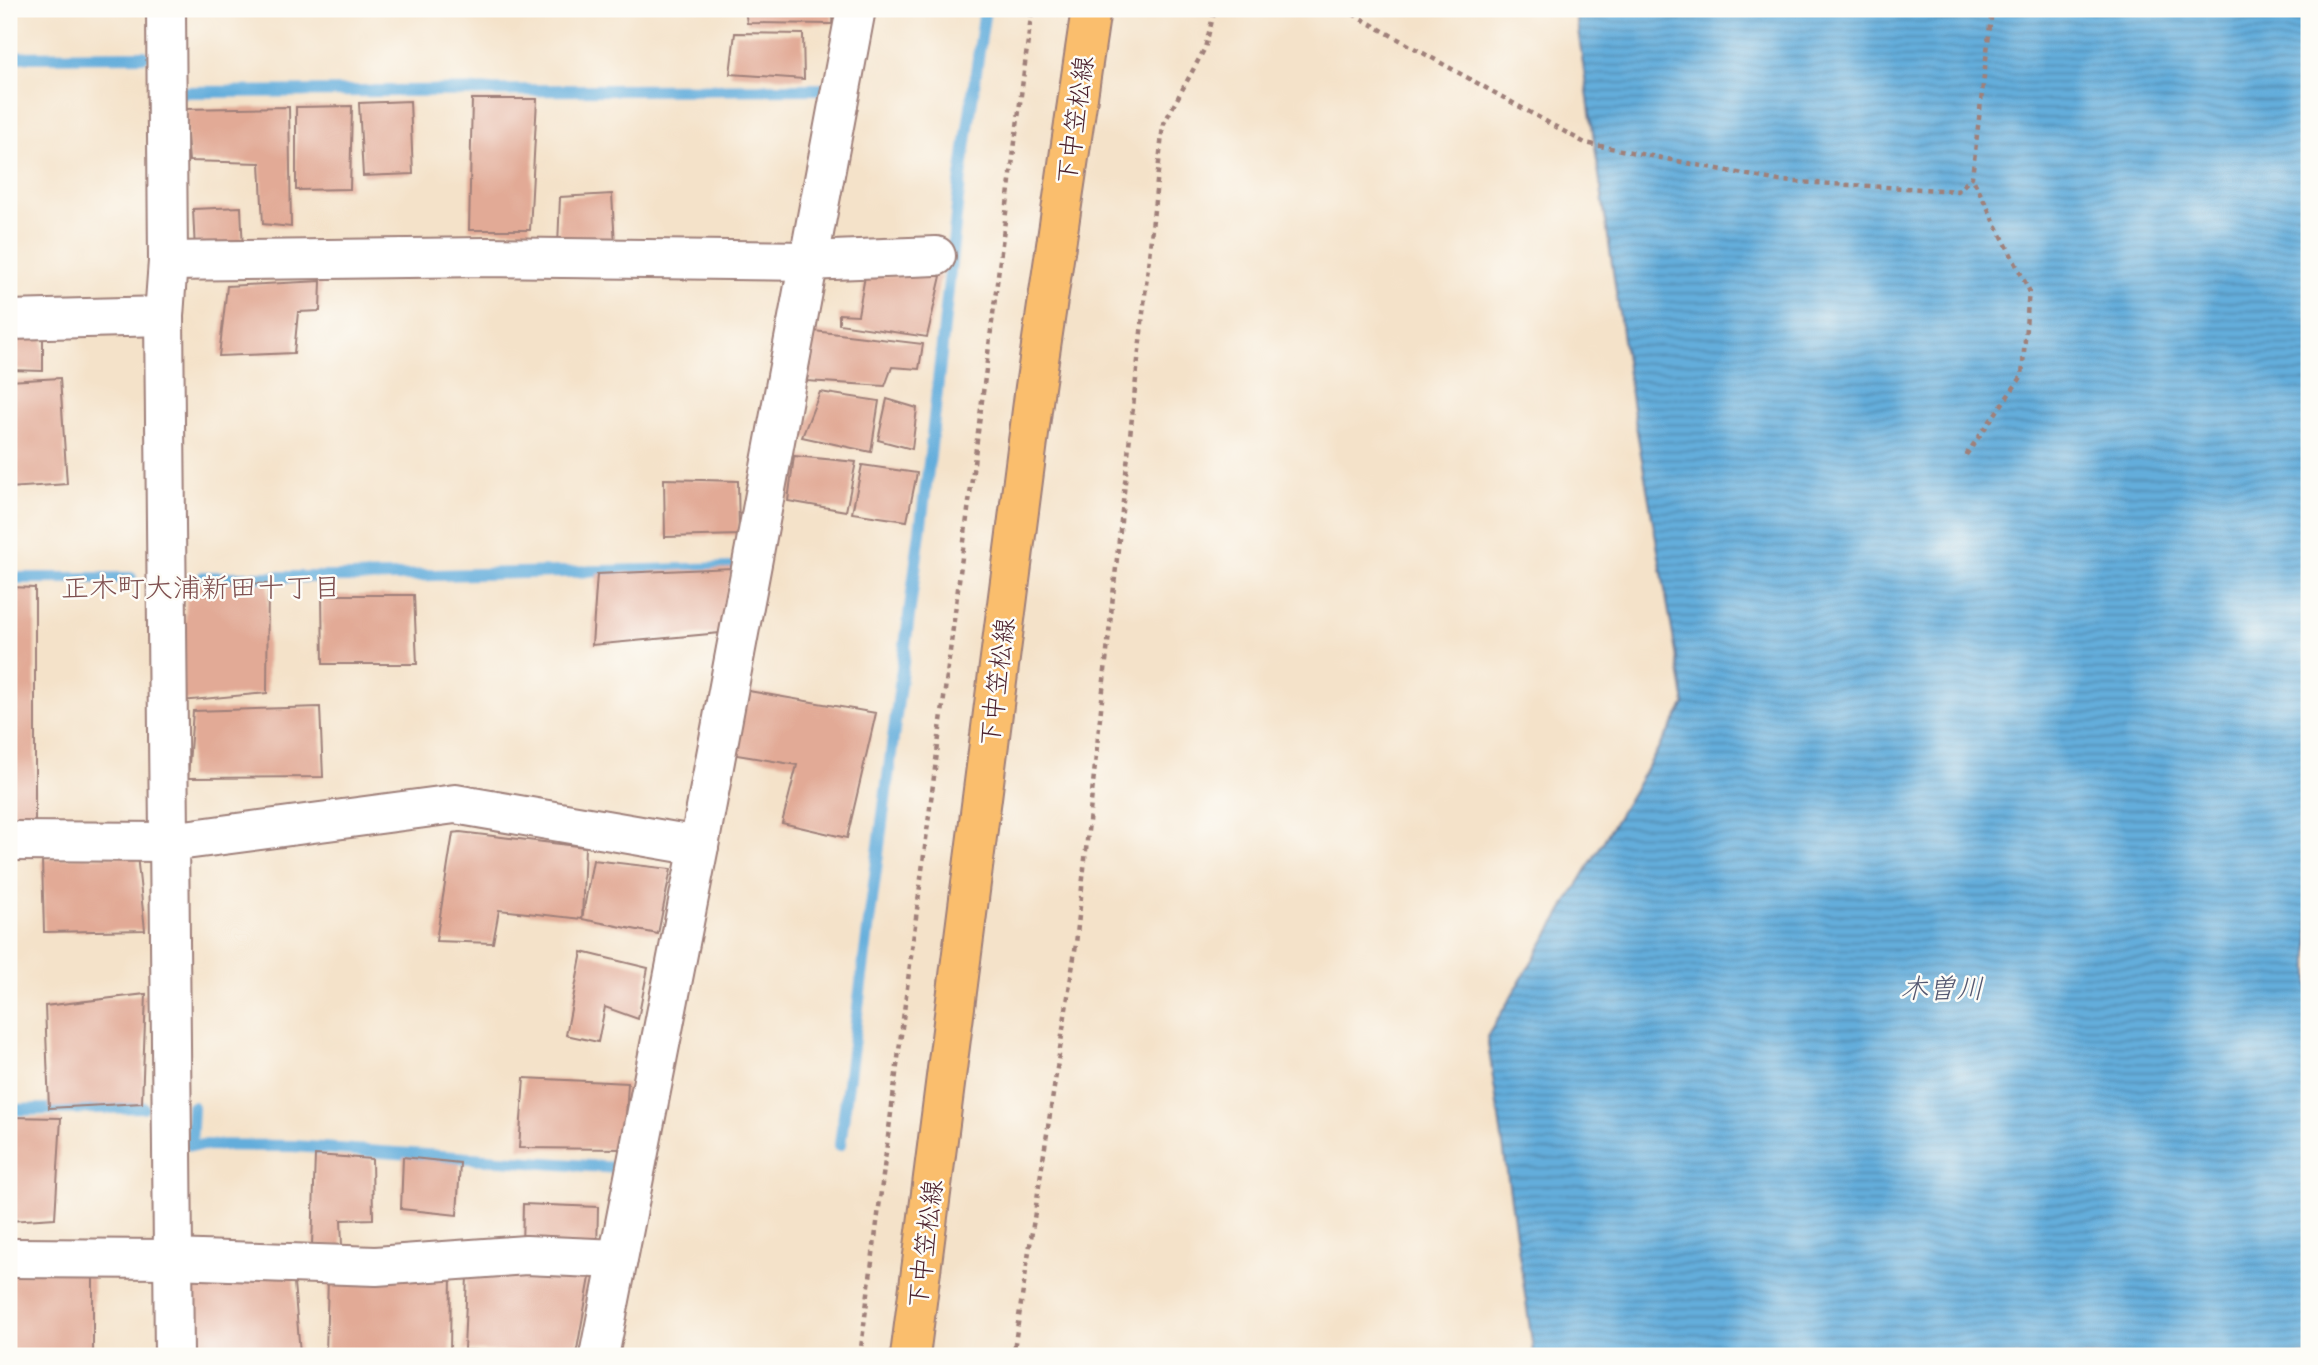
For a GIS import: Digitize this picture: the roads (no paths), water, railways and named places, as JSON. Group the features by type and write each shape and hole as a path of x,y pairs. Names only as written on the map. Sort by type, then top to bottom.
{"main road":[{"name":"下中笠松線","path":"910,1356 1035,387 1091,9"}],"street":[{"path":"166,9 167,261 164,316 174,1356"},
{"path":"599,1356 699,846 856,9"},
{"path":"167,261 487,257 807,261 936,256"},
{"path":"9,320 164,316"},
{"path":"9,841 170,842 455,804 699,846"},
{"path":"9,1258 173,1259 376,1266 526,1255 618,1259"}],"water":[{"name":"木曽川","path":"1575,9 2309,9 2309,1356 1534,1356 1487,1037 1685,704 1633,409"}],"waterway":[{"path":"840,1145 930,455 958,198 985,9"},
{"path":"9,57 144,56"},
{"path":"176,92 822,89"},
{"path":"203,577 352,577 732,568"},
{"path":"9,578 131,578"},
{"path":"9,1110 143,1107"},
{"path":"193,1107 191,1145 293,1146 618,1168"}],"district":[{"name":"正木町大浦新田十丁目","path":"201,587"}]}
